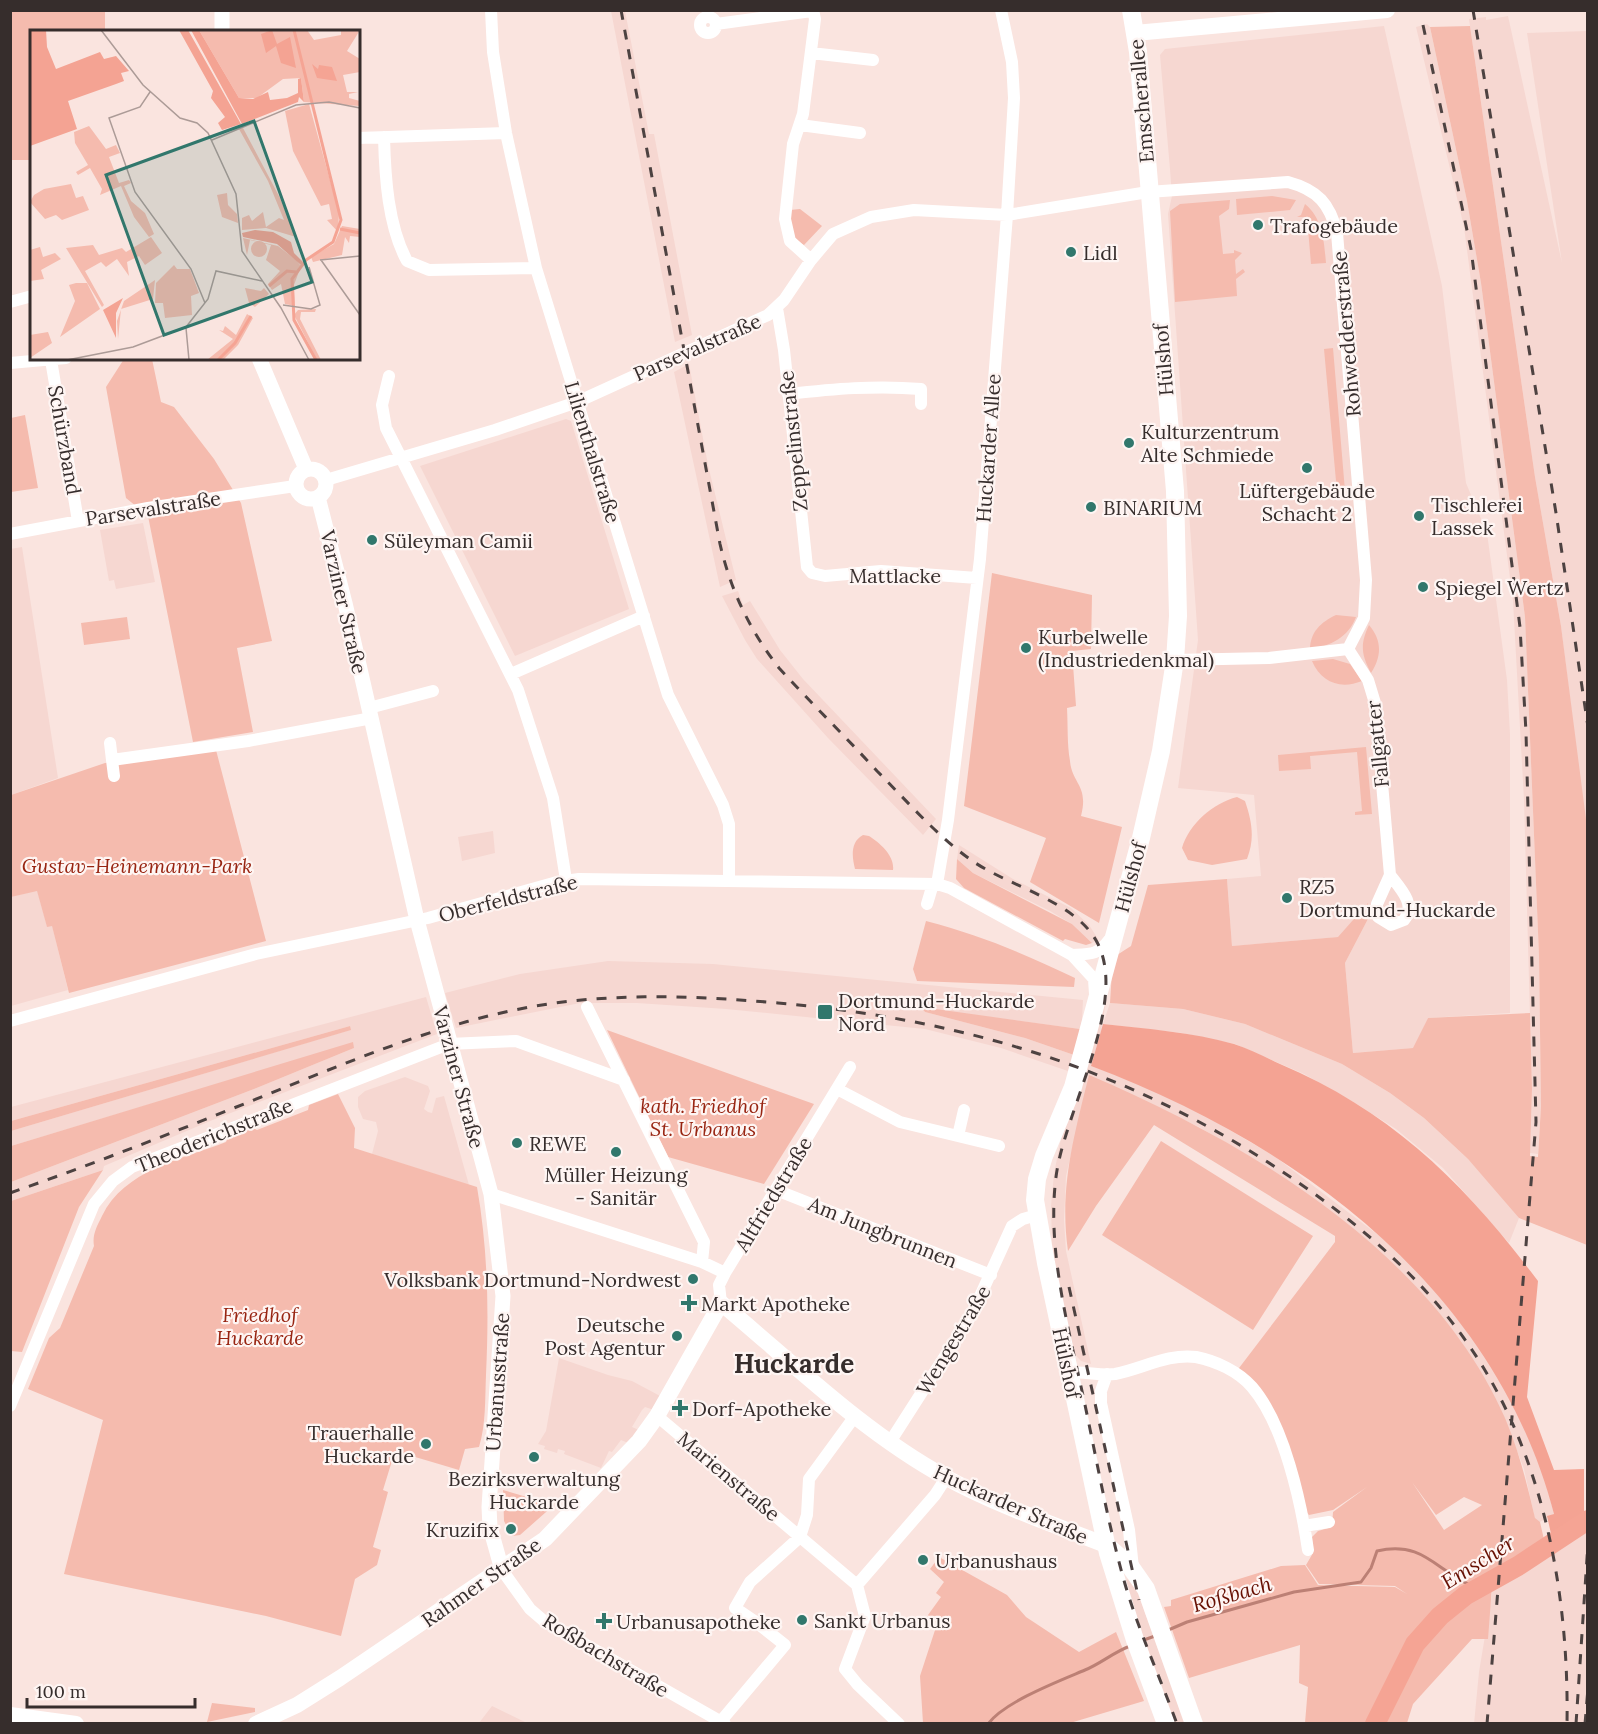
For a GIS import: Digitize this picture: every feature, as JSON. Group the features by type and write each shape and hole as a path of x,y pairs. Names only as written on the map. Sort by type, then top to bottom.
{"main road":[{"name":"Emscherallee","path":"1131,10 1136,33 1148,192"},
{"path":"1136,33 1387,10"},
{"name":"Hülshof","path":"1106,1545 1037,1215 1035,1189 1039,1170 1073,1087 1115,933 1161,751 1175,660 1178,616 1175,491 1148,192"},
{"name":"Rahmer Straße","path":"256,1724 297,1705 340,1678 521,1557 558,1525 639,1441 657,1416 722,1303"},
{"name":"Huckarder Straße","path":"722,1303 855,1416 890,1442 946,1478 1106,1545 1132,1568 1146,1589 1194,1724"},
{"name":"Huckarder Straße","path":"1106,1545 1133,1633 1166,1724"},
{"path":"10,1715 76,1724"}],"street":[{"path":"222,10 222,30"},
{"name":"Lilienthalstraße","path":"491,10 493,52 506,133 536,268 668,695 723,805 729,824 729,881"},
{"name":"Huckarder Allee","path":"927,904 935,884 947,827 978,578 1014,98 1011,54 1000,10"},
{"path":"716,24 813,11 815,20 811,53 800,125 793,144 786,231 797,250 811,260"},
{"path":"811,53 873,60"},
{"path":"800,125 860,133"},
{"path":"360,138 506,133"},
{"path":"384,137 390,202 407,261 429,270 536,268"},
{"name":"Rohwedderstraße","path":"1148,192 1288,182 1316,193 1333,216 1337,233 1366,580 1364,618 1348,649"},
{"name":"Parsevalstraße","path":"326,480 403,459 577,402 768,315 777,308 811,260 833,234 872,218 914,210 1007,215 1148,192"},
{"path":"10,302 30,297"},
{"name":"Zeppelinstraße","path":"777,308 788,393 804,558 812,573"},
{"path":"10,363 51,360"},
{"name":"Schürzband","path":"51,360 78,521"},
{"path":"260,360 306,469"},
{"path":"389,376 382,416 511,674 553,798 566,880"},
{"path":"788,393 864,386 892,386 921,389 921,404"},
{"path":"306,469 320,472 326,480 325,490 318,497 303,497 295,486 298,475 306,469"},
{"name":"Parsevalstraße","path":"10,534 295,486"},
{"name":"Varziner Straße","path":"318,497 329,532 417,920 491,1194"},
{"name":"Mattlacke","path":"812,573 825,576 890,571 978,578"},
{"path":"511,674 644,616"},
{"path":"1175,660 1269,658 1348,649"},
{"name":"Fallgatter","path":"1348,649 1368,680 1375,703 1390,875"},
{"path":"112,760 248,741 370,713 433,691"},
{"path":"110,743 114,776"},
{"name":"Oberfeldstraße","path":"10,1021 256,954 417,920 566,880 935,884 950,888 1072,955 1094,979 1096,1001"},
{"path":"1072,955 1091,955 1101,951 1115,933"},
{"path":"587,1007 704,1242 702,1262"},
{"name":"Theoderichstraße","path":"10,1406 94,1204 122,1173 189,1144 449,1044 516,1041 624,1080"},
{"name":"Altfriedstraße","path":"722,1303 718,1285 724,1273 850,1067"},
{"path":"837,1089 897,1121 999,1146"},
{"path":"958,1136 964,1110"},
{"name":"Am Jungbrunnen","path":"776,1190 991,1275"},
{"path":"491,1194 702,1262 724,1273"},
{"name":"Urbanusstraße","path":"491,1194 503,1296 490,1517 502,1570"},
{"name":"Wengestraße","path":"890,1442 963,1330 1012,1227 1023,1219 1037,1215"},
{"path":"1069,1373 1107,1374 1169,1359 1194,1357 1236,1372 1251,1386 1274,1425 1295,1489 1308,1550"},
{"name":"Hülshof","path":"1107,1374 1101,1403 1129,1530 1132,1568"},
{"name":"Marienstraße","path":"657,1416 857,1585"},
{"name":"Marienstraße","path":"800,1537 807,1515 809,1479 855,1416"},
{"path":"899,1724 858,1685 845,1669 865,1616 857,1585 935,1495 946,1478"},
{"path":"1304,1526 1329,1522"},
{"path":"723,1722 785,1646 735,1608 750,1582 800,1537"},
{"name":"Roßbachstraße","path":"502,1570 530,1609 544,1621 723,1722"}],"shaded area":[{"path":"611,11 625,11 649,134 654,134 692,335 675,342"},
{"path":"1508,16 1562,263 1527,33 1587,31 1587,837 1561,626 1535,477 1469,19 1486,17 1486,20"},
{"path":"1427,24 1430,27 1467,201 1481,283 1525,617 1539,956 1541,1106 1538,1154 1530,1153 1532,1089 1524,800 1513,601 1464,227 1416,27"},
{"path":"1384,26 1442,286 1466,483 1487,533 1507,680 1510,734 1510,1013 1428,1018 1414,1048 1353,1053 1345,963 1369,917 1367,904 1339,937 1232,946 1227,879 1261,876 1254,795 1178,788 1198,640 1168,214 1172,196 1160,55 1165,49"},
{"path":"689,364 708,465 736,580 720,587 674,372"},
{"path":"566,419 571,421 629,609 515,656 420,466"},
{"path":"143,523 155,582 116,589 114,580 109,581 100,530"},
{"path":"22,547 58,778 11,795 10,549"},
{"path":"738,591 743,605 750,601 780,650 803,679 936,819 923,835 828,738 757,659 722,596"},
{"path":"493,831 495,853 462,861 458,837"},
{"path":"959,845 1013,879 1071,908 1089,925 1098,939 1092,943 1072,924 1050,911 973,873 957,859"},
{"path":"37,890 47,926 52,925 68,990 11,1006 11,897"},
{"path":"608,961 713,964 1083,1000 1082,1020 1080,1029 922,1008 925,1012 1025,1038 1074,1055 1068,1071 1001,1048 925,1029 726,1009 637,1003 580,1003 456,1028 445,993 520,974"},
{"path":"1109,983 1101,1031 1091,1066 1133,1081 1202,1114 1274,1156 1398,1250 1458,1316 1499,1378 1524,1427 1544,1476 1554,1514 1538,1523 1535,1519 1524,1469 1504,1417 1461,1341 1430,1302 1403,1274 1365,1239 1264,1165 1199,1127 1089,1076 1066,1176 1064,1220 1066,1251 1091,1364 1081,1361 1071,1350 1057,1282 1052,1243 1051,1206 1054,1174 1060,1143"},
{"path":"426,997 437,1034 215,1119 104,1166 103,1170 11,1201 11,1182 354,1048 267,1069 11,1146 11,1131 350,1030 350,1026 11,1121 11,1107"},
{"path":"1110,1003 1183,1009 1245,1024 1342,1064 1390,1093 1424,1118 1468,1159 1505,1199 1519,1218 1509,1243 1443,1168 1396,1129 1355,1103 1304,1074 1235,1044 1182,1033 1103,1024"},
{"path":"1103,1024 1202,1037 1234,1044 1257,1053 1321,1083 1358,1105 1392,1128 1455,1183 1511,1246 1538,1281 1527,1397 1554,1470 1584,1469 1584,1520 1552,1538 1547,1516 1554,1514 1526,1434 1486,1360 1437,1294 1379,1235 1314,1183 1243,1137 1168,1098 1091,1066"},
{"path":"405,1077 428,1086 430,1091 424,1109 428,1112 432,1113 436,1098 444,1096 469,1185 372,1154 378,1131 376,1122 363,1119 358,1107 358,1097 365,1091"},
{"path":"559,1358 632,1381 662,1397 654,1410 645,1407 642,1410 632,1427 639,1430 628,1443 621,1440 612,1452 609,1451 601,1468 564,1454 565,1451 558,1449 557,1453 544,1449 545,1446 538,1444 546,1431"},
{"path":"1587,1532 1587,1723 1474,1724 1479,1672 1493,1588"},
{"path":"1119,1567 1126,1580 1132,1578 1137,1585 1145,1613 1188,1723 1173,1723"},
{"path":"492,1706 527,1723 479,1723"}],"green space":[{"path":"11,10 105,11 105,30 30,30 30,160 11,160"},
{"path":"1470,26 1535,477 1561,626 1587,827 1587,1245 1519,1218 1468,1159 1424,1118 1390,1093 1342,1064 1245,1024 1183,1009 1110,1003 1112,971 1117,955 1131,946 1148,885 1227,879 1232,946 1338,937 1368,903 1369,917 1345,963 1353,1053 1413,1048 1428,1018 1530,1013 1532,1089 1530,1156 1538,1157 1541,1106 1539,956 1525,617 1481,283 1467,201 1430,27"},
{"path":"1272,196 1296,200 1290,210 1237,215 1236,199"},
{"path":"1230,200 1229,209 1219,216 1223,254 1234,253 1234,250 1242,253 1235,260 1236,274 1243,269 1245,272 1236,279 1237,296 1175,302 1170,211 1180,204"},
{"path":"1305,204 1319,223 1326,263 1311,264 1307,217 1297,217 1301,215"},
{"path":"800,209 822,226 804,245 793,234 791,226 790,210"},
{"path":"1333,348 1345,491 1337,492 1324,349"},
{"path":"123,360 152,360 161,402 174,407 214,459 241,503 272,641 237,648 253,732 193,742 148,516 126,498 106,387"},
{"path":"25,415 38,488 11,492 11,418"},
{"path":"992,573 1092,595 1091,649 1072,651 1076,706 1067,708 1071,769 1083,798 1081,816 1122,827 1099,923 1030,882 1046,838 964,806"},
{"path":"1336,615 1356,617 1353,624 1338,640 1310,650 1317,628"},
{"path":"127,617 130,639 84,645 81,623"},
{"path":"1369,625 1376,636 1379,648 1375,667 1371,673 1363,649"},
{"path":"1333,659 1350,664 1362,681 1346,685 1332,682 1321,674 1312,661"},
{"path":"1366,747 1372,814 1355,815 1355,812 1362,811 1357,752 1310,756 1311,769 1279,771 1278,755"},
{"name":"Gustav-Heinemann-Park","path":"216,750 266,941 69,993 52,926 47,927 37,891 11,897 11,795 105,763"},
{"path":"1237,797 1245,801 1251,823 1252,837 1247,859 1212,865 1188,860 1182,848 1196,823 1211,809"},
{"path":"863,835 869,836 886,850 892,860 893,870 855,869 854,846"},
{"path":"957,859 973,873 1072,924 1092,943 1086,945 1065,939 1063,941 964,888 956,879"},
{"path":"926,921 984,939 1038,961 1075,978 1074,987 917,981 913,969"},
{"path":"921,1007 1080,1029 1074,1055 1025,1038 925,1012"},
{"path":"350,1026 351,1030 11,1131 11,1121"},
{"name":"kath. Friedhof St. Urbanus","path":"607,1030 814,1104 764,1184 668,1157"},
{"path":"353,1042 354,1048 259,1087 11,1182 11,1146"},
{"path":"1089,1075 1150,1102 1211,1134 1272,1170 1330,1210 1383,1254 1432,1304 1473,1358 1505,1418 1519,1455 1535,1518 1540,1522 1545,1544 1493,1573 1488,1639 1472,1639 1413,1704 1407,1723 1305,1723 1308,1687 1299,1683 1300,1645 1189,1678 1164,1607 1171,1606 1171,1600 1281,1566 1305,1565 1318,1585 1395,1587 1407,1594 1395,1586 1319,1584 1306,1565 1313,1553 1312,1537 1318,1531 1332,1527 1333,1512 1367,1487 1333,1510 1309,1515 1299,1504 1273,1425 1236,1372 1335,1242 1335,1236 1154,1125 1096,1206 1068,1251 1065,1206 1067,1184 1073,1141","holes":["1412,1482 1436,1515 1464,1497 1482,1505 1444,1530"]},
{"name":"Friedhof Huckarde","path":"338,1094 355,1128 354,1148 477,1187 485,1257 487,1304 485,1411 479,1447 465,1449 459,1470 395,1451 383,1490 388,1492 373,1547 381,1550 377,1565 355,1579 341,1636 266,1616 64,1574 103,1420 28,1389 49,1338 60,1328 94,1246 94,1234 102,1216 124,1187 156,1168 226,1142 228,1137 253,1128 257,1130 308,1110 309,1105"},
{"path":"1161,1141 1313,1236 1253,1330 1102,1235"},
{"path":"103,1170 79,1207 22,1352 11,1351 11,1201"},
{"path":"503,1490 554,1505 520,1535 512,1536 504,1521"},
{"path":"939,1557 1007,1595 1026,1617 1079,1652 1116,1632 1144,1701 1070,1723 923,1723 920,1676 937,1624 928,1615 941,1597 936,1593 944,1582 930,1569"},
{"path":"212,1703 255,1708 255,1712 207,1722"}],"waterway":[{"name":"Emscher","path":"1375,1724 1415,1644 1440,1616 1466,1595 1518,1566 1588,1520"},
{"name":"Roßbach","path":"1166,1631 1187,1622 1294,1592 1361,1582 1371,1568 1377,1551 1394,1549 1419,1554 1463,1582 1477,1588"},
{"name":"Roßbach","path":"1141,1641 1155,1636"},
{"name":"Roßbach","path":"988,1724 1019,1700 1091,1667 1130,1646"}],"railway":[{"path":"621,10 720,544 742,609 779,668 934,829 958,850 987,870 1041,896 1075,917 1088,929 1098,944 1105,969 1105,997 1100,1027 1061,1151 1056,1177 1054,1204 1056,1258 1065,1312 1107,1512 1125,1584 1177,1724"},
{"path":"1473,10 1556,513 1588,727"},
{"path":"1423,25 1471,249 1520,627 1526,732 1536,1122 1487,1724"},
{"path":"10,1193 113,1156 412,1039 479,1018 548,1004 634,997 778,1003 850,1011 921,1023 989,1039 1056,1060 1121,1085 1185,1115 1248,1150 1309,1190 1359,1228 1405,1270 1447,1316 1483,1367 1505,1407 1538,1494 1550,1539 1564,1632 1567,1724"},
{"path":"1069,1287 1139,1600"},
{"path":"1576,1724 1588,1543"},
{"path":"1585,1724 1588,1688"}],"place":[{"name":"Trafogebäude","path":"1258,225"},
{"name":"Lidl","path":"1071,252"},
{"name":"Kulturzentrum Alte Schmiede","path":"1129,443"},
{"name":"Lüftergebäude Schacht 2","path":"1307,468"},
{"name":"BINARIUM","path":"1091,507"},
{"name":"Tischlerei Lassek","path":"1419,516"},
{"name":"Süleyman Camii","path":"372,540"},
{"name":"Spiegel Wertz","path":"1423,587"},
{"name":"Kurbelwelle (Industriedenkmal)","path":"1026,648"},
{"name":"RZ5 Dortmund-Huckarde","path":"1287,898"},
{"name":"Dortmund-Huckarde Nord","path":"825,1012"},
{"name":"REWE","path":"517,1143"},
{"name":"Müller Heizung - Sanitär","path":"616,1152"},
{"name":"Volksbank Dortmund-Nordwest","path":"693,1279"},
{"name":"Markt Apotheke","path":"689,1303"},
{"name":"Deutsche Post Agentur","path":"677,1336"},
{"name":"Dorf-Apotheke","path":"680,1408"},
{"name":"Trauerhalle Huckarde","path":"426,1444"},
{"name":"Bezirksverwaltung Huckarde","path":"534,1457"},
{"name":"Kruzifix","path":"511,1529"},
{"name":"Urbanushaus","path":"923,1560"},
{"name":"Sankt Urbanus","path":"802,1620"},
{"name":"Urbanusapotheke","path":"604,1621"}],"district":[{"name":"Huckarde","path":"794,1363"}]}
